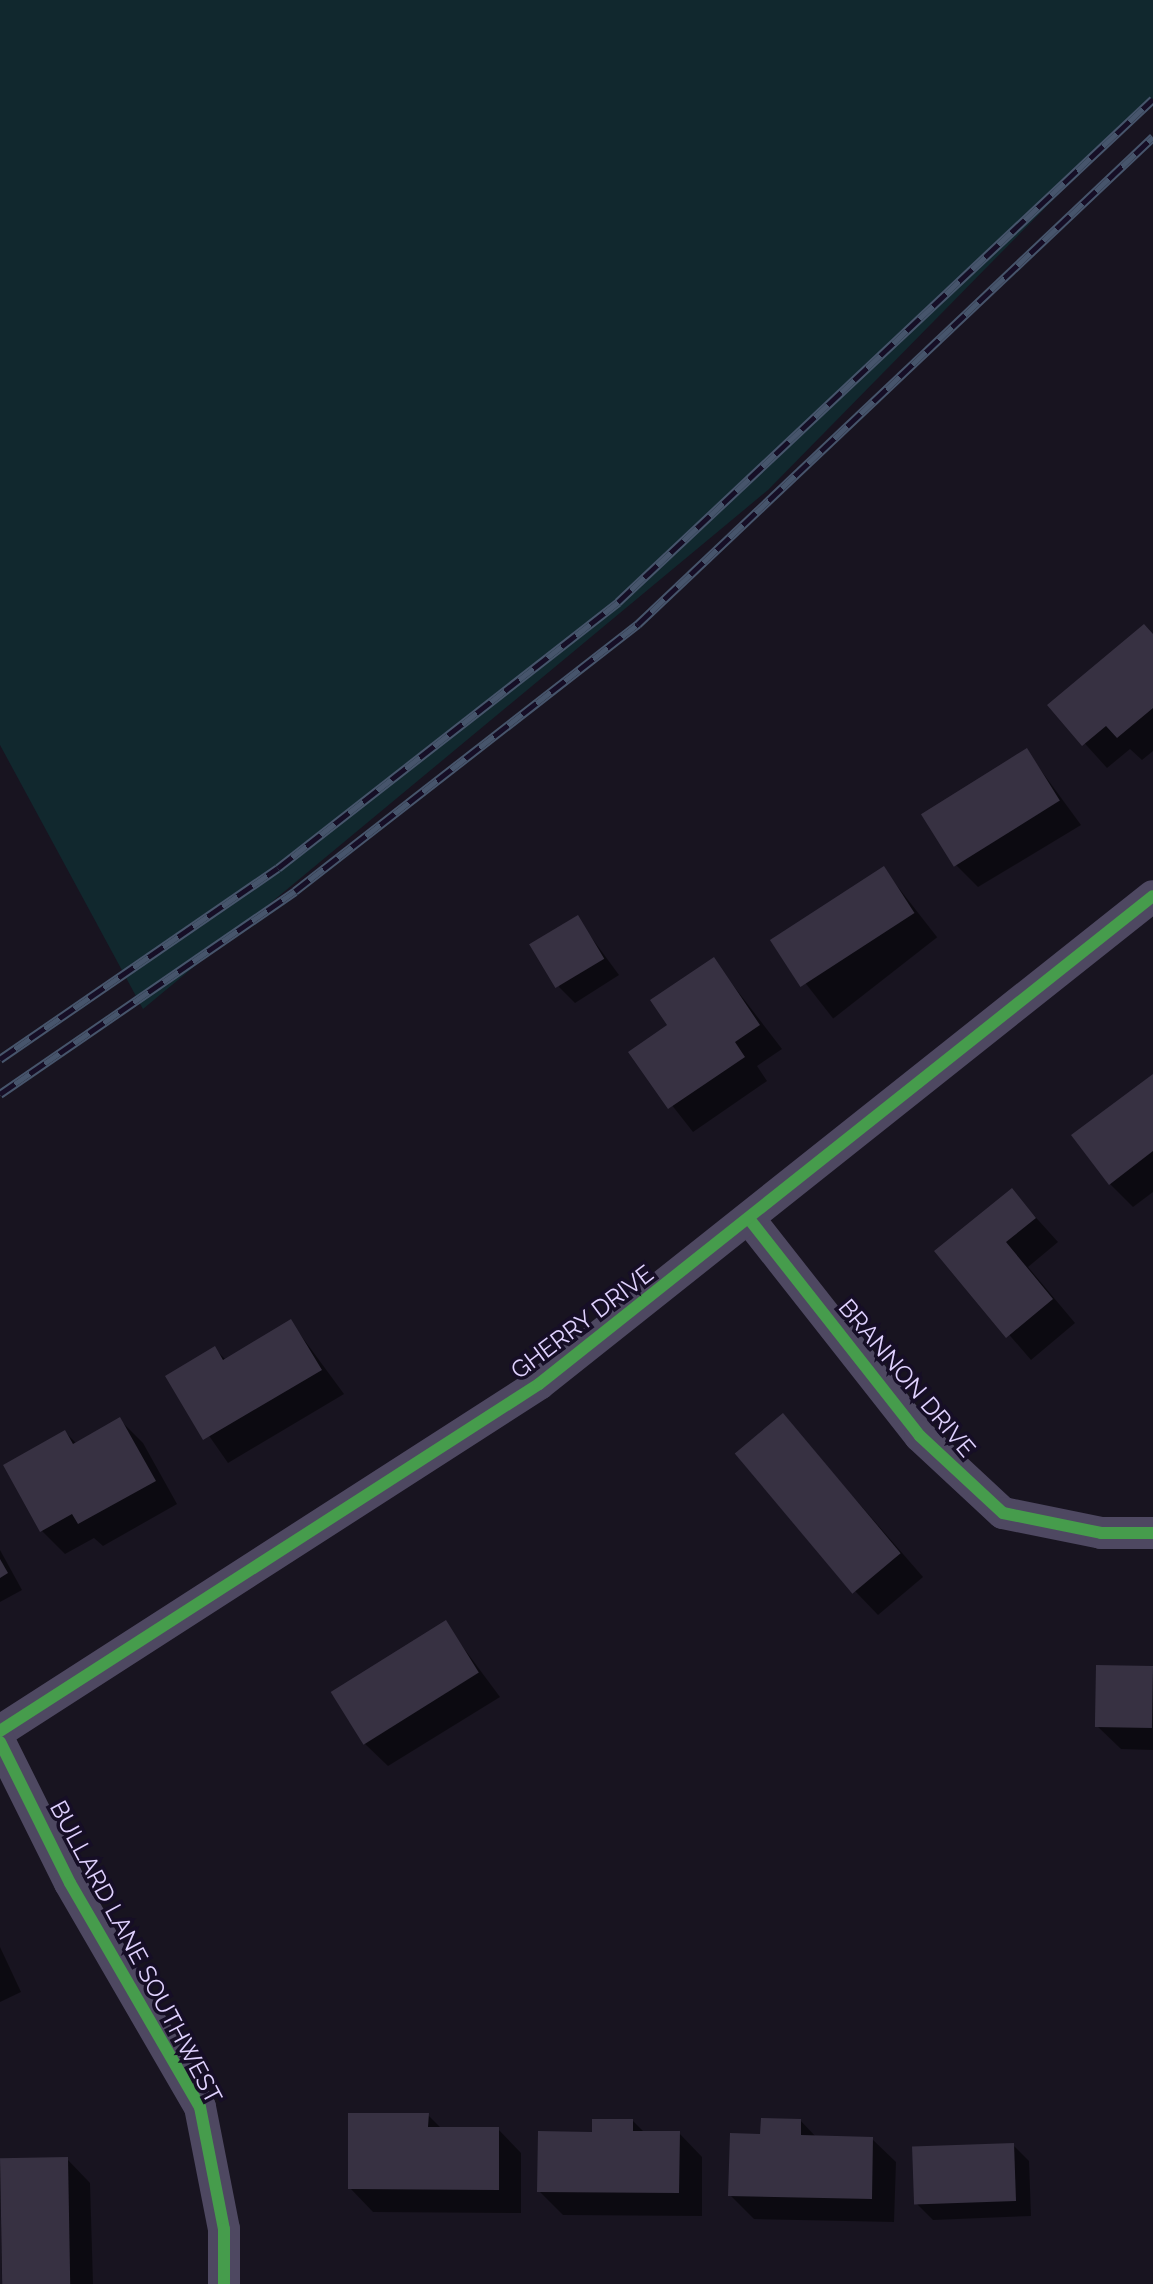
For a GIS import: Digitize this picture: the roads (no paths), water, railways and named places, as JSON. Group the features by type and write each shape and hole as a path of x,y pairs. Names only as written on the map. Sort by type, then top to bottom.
{"street":[{"name":"GHERRY DRIVE","path":"0,1731 539,1384 750,1220 1153,896"},
{"name":"BRANNON DRIVE","path":"750,1220 920,1436 1003,1513 1101,1533 1153,1533"},
{"name":"BULLARD LANE SOUTHWEST","path":"0,1742 70,1883 200,2107 224,2229 224,2284"}],"railway":[{"path":"0,1059 278,868 618,602 1153,99"},
{"path":"0,1094 295,891 638,624 1153,137"}]}
